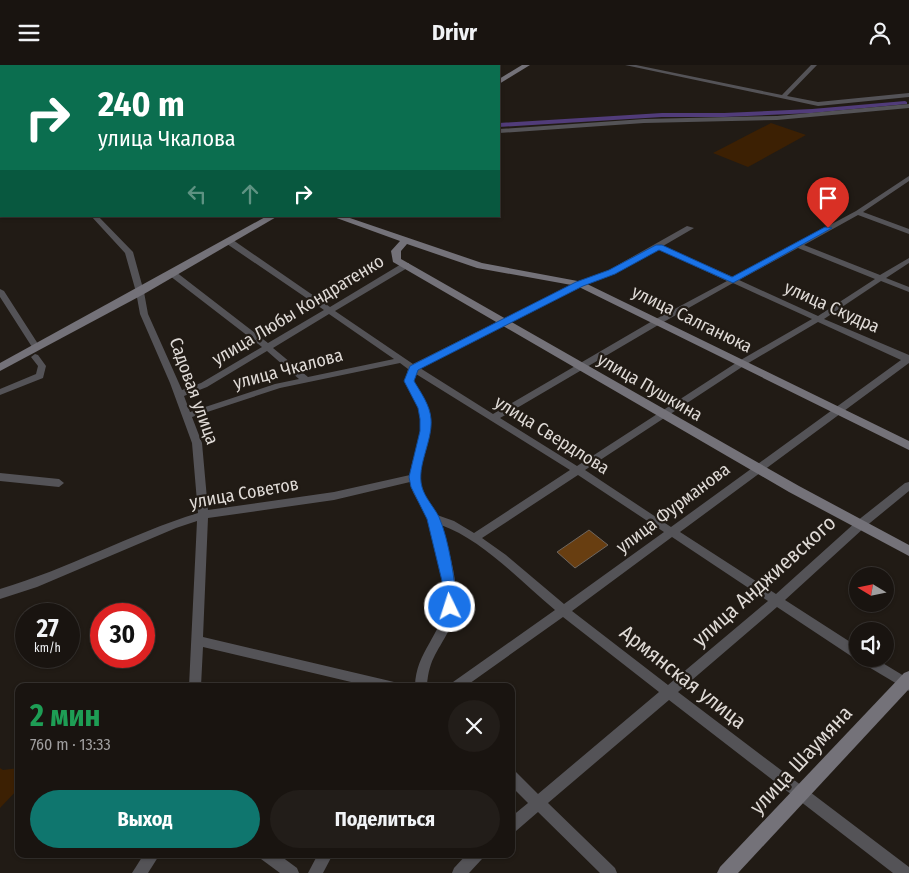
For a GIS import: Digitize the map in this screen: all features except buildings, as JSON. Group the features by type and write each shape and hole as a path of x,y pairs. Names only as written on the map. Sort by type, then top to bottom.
{"street":[{"path":"500,81 527,65"},
{"path":"628,65 818,104 909,95"},
{"path":"784,96 814,65"},
{"path":"902,97 909,102"},
{"path":"500,131 644,121 776,118 909,107"},
{"path":"493,418 579,366 858,212 907,180"},
{"path":"858,212 909,232"},
{"name":"Садовая улица","path":"95,217 129,252 144,315 198,443 204,515 195,683"},
{"path":"0,368 35,352 272,217"},
{"name":"улица Салганюка","path":"337,217 480,266 580,284 909,446"},
{"path":"421,683 424,659 445,624 450,607 448,581 434,519 416,487 415,477 426,431 426,419 423,408 409,381 413,368 580,284 612,272 690,228"},
{"path":"405,241 394,255 396,259 406,265"},
{"name":"улица Свердлова","path":"230,242 413,368 577,470 775,602 849,648"},
{"path":"798,245 909,290"},
{"name":"улица Скудра","path":"659,247 908,359"},
{"path":"474,538 742,363 818,319 909,260"},
{"name":"улица Любы Кондратенко","path":"179,395 204,385 406,265"},
{"name":"улица Пушкина","path":"406,265 502,323 756,468 909,551"},
{"path":"173,274 306,379"},
{"path":"0,291 42,366 40,376 0,393"},
{"path":"0,377 35,352"},
{"name":"улица Чкалова","path":"187,415 244,396 306,379 400,359"},
{"name":"улица Фурманова","path":"461,683 565,611 756,468 908,359"},
{"path":"0,477 58,483"},
{"name":"улица Советов","path":"0,594 33,584 172,525 204,515 334,495 415,477"},
{"name":"улица Анджиевского","path":"515,823 775,602 861,524 909,486"},
{"name":"Армянская улица","path":"434,519 450,523 474,538 669,693 905,873"},
{"path":"197,641 377,683"},
{"path":"880,667 907,682"},
{"name":"улица Шаумяна","path":"726,873 907,682"},
{"path":"515,781 610,873"},
{"path":"139,873 150,858"},
{"path":"271,858 292,873"},
{"path":"315,873 324,858"},
{"path":"459,873 473,858"}],"shaded area":[{"path":"771,123 806,135 748,167 713,153"},
{"path":"0,768 3,770 15,768 15,792 0,808"}],"waterway":[{"path":"500,125 662,115 724,115 812,111 905,103"}],"route":[{"path":"450,607 448,581 434,519 416,487 415,477 426,431 426,419 423,408 409,381 413,368 580,284 612,272 659,247 733,280 828,228"}]}
